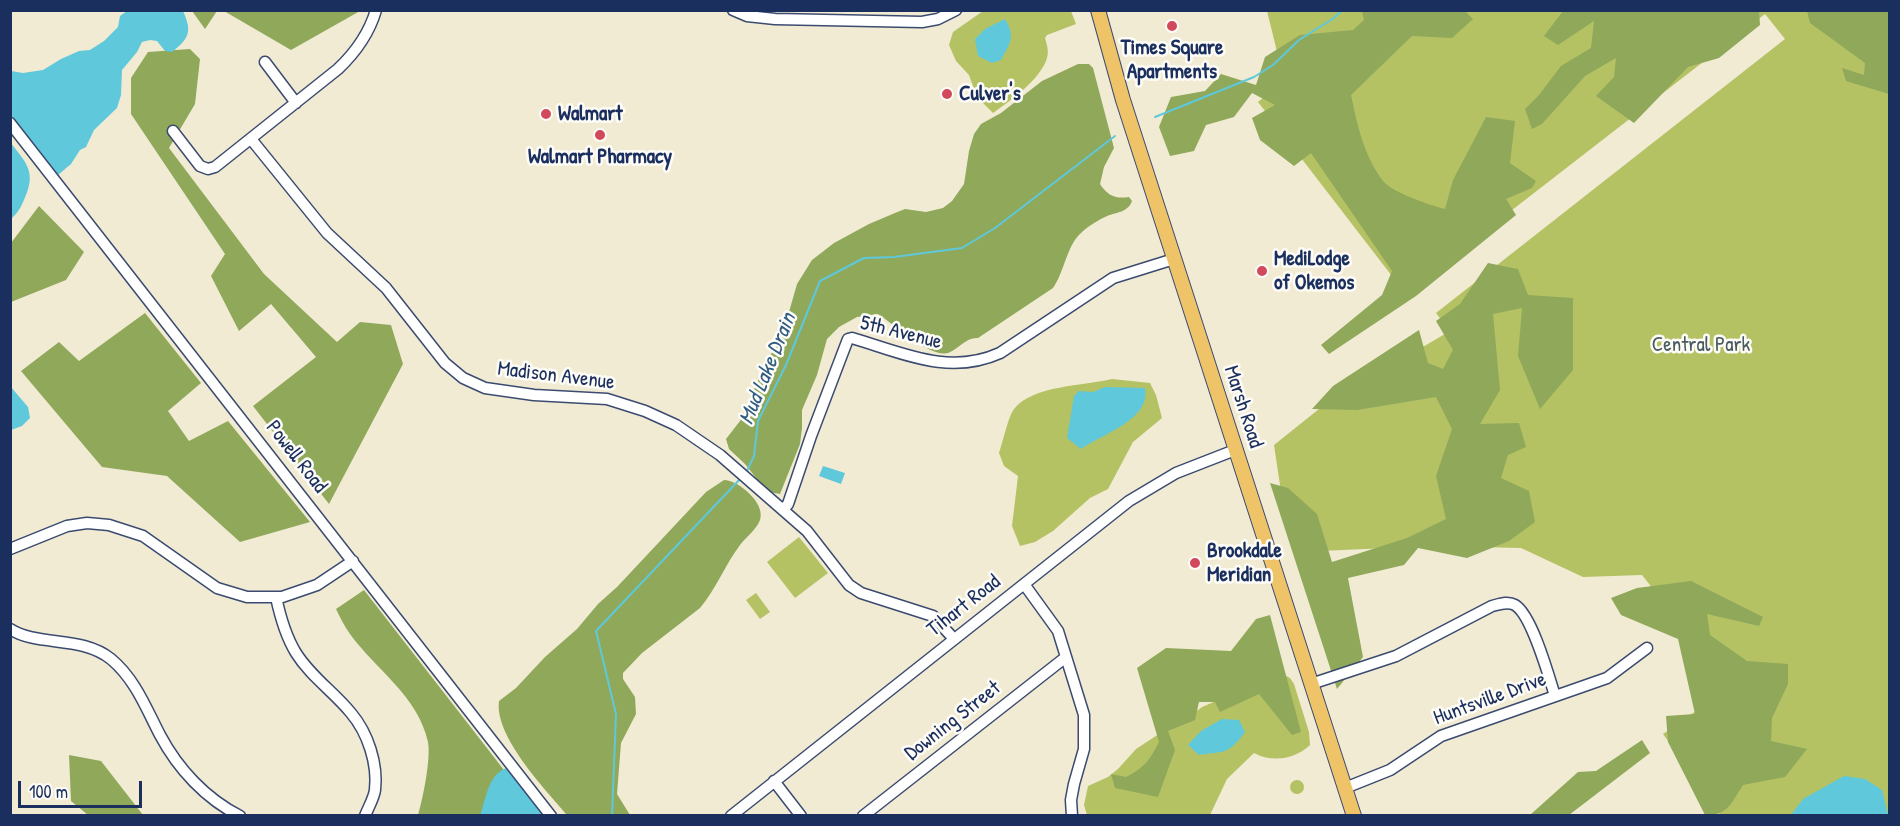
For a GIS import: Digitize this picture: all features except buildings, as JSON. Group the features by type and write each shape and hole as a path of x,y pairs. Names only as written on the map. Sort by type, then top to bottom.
{"main road":[{"name":"Marsh Road","path":"1098,10 1113,70 1173,259 1354,816"}],"street":[{"path":"173,131 200,166 208,169 215,168 353,55 366,36 376,10"},
{"path":"733,10 747,16 775,20 922,22 938,19 956,10"},
{"path":"265,62 296,103"},
{"name":"Powell Road","path":"10,123 551,816"},
{"name":"Madison Avenue","path":"251,139 327,233 386,288 445,363 463,378 493,390 534,395 588,397 626,405 676,425 702,441 807,531 849,585 861,593 933,616 954,639"},
{"name":"5th Avenue","path":"783,510 789,504 848,339 852,338 931,362 952,364 982,360 1000,353 1113,278 1173,259"},
{"name":"Tihart Road","path":"730,816 1140,494 1176,473 1235,450"},
{"path":"10,549 67,526 87,523 109,525 143,536 217,588 247,597 276,597 317,585 353,561"},
{"path":"1024,584 1055,625 1062,640 1084,715 1084,749 1071,800 1072,816"},
{"path":"276,597 282,624 295,652 316,680 350,711 362,727 374,762 375,791 365,816"},
{"path":"1311,684 1396,657 1492,606 1508,603 1518,607 1532,630 1555,696"},
{"path":"10,629 24,635 89,647 110,658 130,678 162,738 183,770 220,806 240,816"},
{"name":"Huntsville Drive","path":"1345,788 1390,770 1441,736 1607,678 1647,648"},
{"name":"Downing Street","path":"863,816 1066,657"},
{"path":"774,782 801,816"}],"green space":[{"path":"360,10 291,50 224,11"},
{"path":"192,11 217,11 205,29"},
{"path":"983,11 1071,11 1076,24 1047,35 1045,38 1048,50 1044,66 1024,89 993,113 977,97 969,75 956,61 949,45 953,32"},
{"name":"Central Park","path":"1267,11 1889,11 1889,815 1720,815 1663,734 1730,687 1642,575 1583,577 1521,548 1434,546 1320,551 1284,512 1274,445 1324,405 1450,331 1436,313 1785,39 1765,14 1405,293 1258,102 1284,80"},
{"path":"1362,11 1465,11 1473,19 1452,38 1412,36 1351,95 1366,150 1383,181 1403,194 1445,209 1453,180 1486,117 1515,121 1510,163 1536,181 1532,188 1506,199 1516,215 1416,296 1329,354 1321,345 1382,295 1392,271 1311,153 1294,166 1260,140 1252,118 1275,105 1252,93 1234,117 1206,125 1194,151 1170,156 1159,127 1171,97 1205,91 1221,74 1256,85 1265,57 1300,35 1353,30 1364,20"},
{"path":"1563,11 1759,11 1760,25 1719,58 1688,67 1634,123 1596,96 1614,77 1616,58 1585,76 1542,124 1532,129 1525,109 1561,66 1591,48 1594,21 1558,45 1544,36"},
{"path":"1807,11 1889,11 1889,94 1846,81 1842,68 1864,75 1865,63 1810,23"},
{"path":"190,49 200,59 195,104 169,148 264,274 337,342 360,322 391,325 403,364 329,504 253,406 316,357 271,304 239,331 211,276 225,254 131,114 131,78 148,52"},
{"path":"1078,64 1089,64 1093,68 1114,148 1104,167 1100,184 1112,196 1129,197 1132,201 1128,208 1099,220 1076,238 1053,288 978,338 970,339 948,353 941,353 922,345 878,314 857,317 839,327 827,339 817,375 802,410 800,444 780,494 769,492 729,449 726,439 740,421 766,363 783,333 797,284 812,260 834,243 869,224 905,209 926,212 943,208 952,201 964,184 969,151 974,134 981,124 1001,113 1042,81"},
{"path":"39,206 84,252 66,280 11,302 11,243"},
{"path":"1488,263 1518,269 1528,295 1573,298 1573,370 1540,409 1518,356 1522,308 1493,314 1500,390 1480,424 1519,423 1526,447 1508,455 1501,478 1529,491 1535,522 1509,541 1467,558 1418,548 1404,565 1348,578 1363,657 1337,689 1270,483 1288,488 1317,514 1332,562 1407,538 1446,519 1436,476 1452,429 1436,397 1357,410 1312,409 1333,386 1419,330 1428,363 1443,369 1453,350 1436,321 1460,304"},
{"path":"145,313 201,383 168,411 189,441 228,421 310,522 240,542 167,476 102,467 21,371 59,342 79,361"},
{"path":"1112,379 1150,383 1162,418 1133,442 1108,489 1090,498 1053,531 1035,542 1020,546 1012,526 1018,476 1004,466 999,453 1014,409 1033,395 1046,391"},
{"path":"724,480 736,484 750,494 759,507 760,520 742,542 700,608 642,653 623,673 623,679 635,697 636,714 621,743 617,794 630,815 567,815 534,777 513,746 504,730 499,701 516,688 545,657 577,629 598,604 617,587 706,492"},
{"path":"799,537 828,573 795,598 767,562"},
{"path":"1691,581 1763,617 1759,626 1707,614 1710,635 1747,661 1788,664 1788,684 1772,718 1771,741 1807,749 1785,777 1743,785 1724,811 1713,815 1705,815 1668,742 1666,716 1695,714 1678,639 1621,615 1611,598 1637,588"},
{"path":"364,590 539,815 418,815 429,749 423,726 406,697 350,634 336,609"},
{"path":"756,593 770,612 760,619 746,600"},
{"path":"1270,615 1301,732 1292,735 1259,694 1220,712 1215,702 1199,702 1195,720 1168,731 1175,750 1158,797 1115,788 1111,774 1126,777 1138,770 1149,759 1159,742 1137,668 1166,648 1231,651 1256,619"},
{"path":"1281,673 1290,678 1294,684 1309,732 1310,745 1304,750 1298,754 1276,759 1254,753 1227,779 1210,815 1087,815 1084,805 1088,786 1108,777 1136,749 1168,728 1180,724 1202,707"},
{"path":"1642,740 1650,753 1569,815 1530,815 1578,772 1596,771"},
{"path":"69,755 101,761 143,815 88,815 71,801"},
{"path":"1294,780 1300,780 1304,787 1300,794 1294,794 1290,790 1290,784"}],"water":[{"path":"127,11 183,11 188,24 188,34 172,52 165,51 157,41 142,42 122,70 121,95 117,108 94,130 86,147 80,150 71,164 58,175 11,115 11,71 23,73 43,70 79,51 90,50 104,41 118,27 120,16"},
{"path":"1005,19 1011,35 1010,40 1001,60 992,63 978,56 975,39 985,29"},
{"path":"10,142 24,161 30,179 22,205 11,219"},
{"path":"11,387 28,407 30,418 22,426 11,430"},
{"path":"1105,387 1145,388 1145,399 1140,409 1123,425 1081,449 1067,438 1074,396 1079,391 1093,392"},
{"path":"823,466 845,473 841,484 819,476"},
{"path":"1222,719 1239,720 1245,732 1234,745 1225,751 1199,755 1188,745 1201,731"},
{"path":"506,768 544,815 480,816 491,782 500,771"},
{"path":"1844,776 1865,779 1882,790 1888,815 1791,815 1803,799"}],"waterway":[{"name":"Mud Lake Drain","path":"1155,117 1254,77 1273,65 1299,40 1334,18 1342,10"},
{"name":"Mud Lake Drain","path":"746,473 754,456 758,421 786,365 820,281 864,258 894,257 962,248 995,228 1115,136"},
{"name":"Mud Lake Drain","path":"612,816 616,714 596,631 740,479"}],"place":[{"name":"Times Square Apartments","path":"1172,26"},
{"name":"Culver's","path":"947,94"},
{"name":"Walmart","path":"546,114"},
{"name":"Walmart Pharmacy","path":"600,135"},
{"name":"MediLodge of Okemos","path":"1262,271"},
{"name":"Brookdale Meridian","path":"1195,563"}]}
